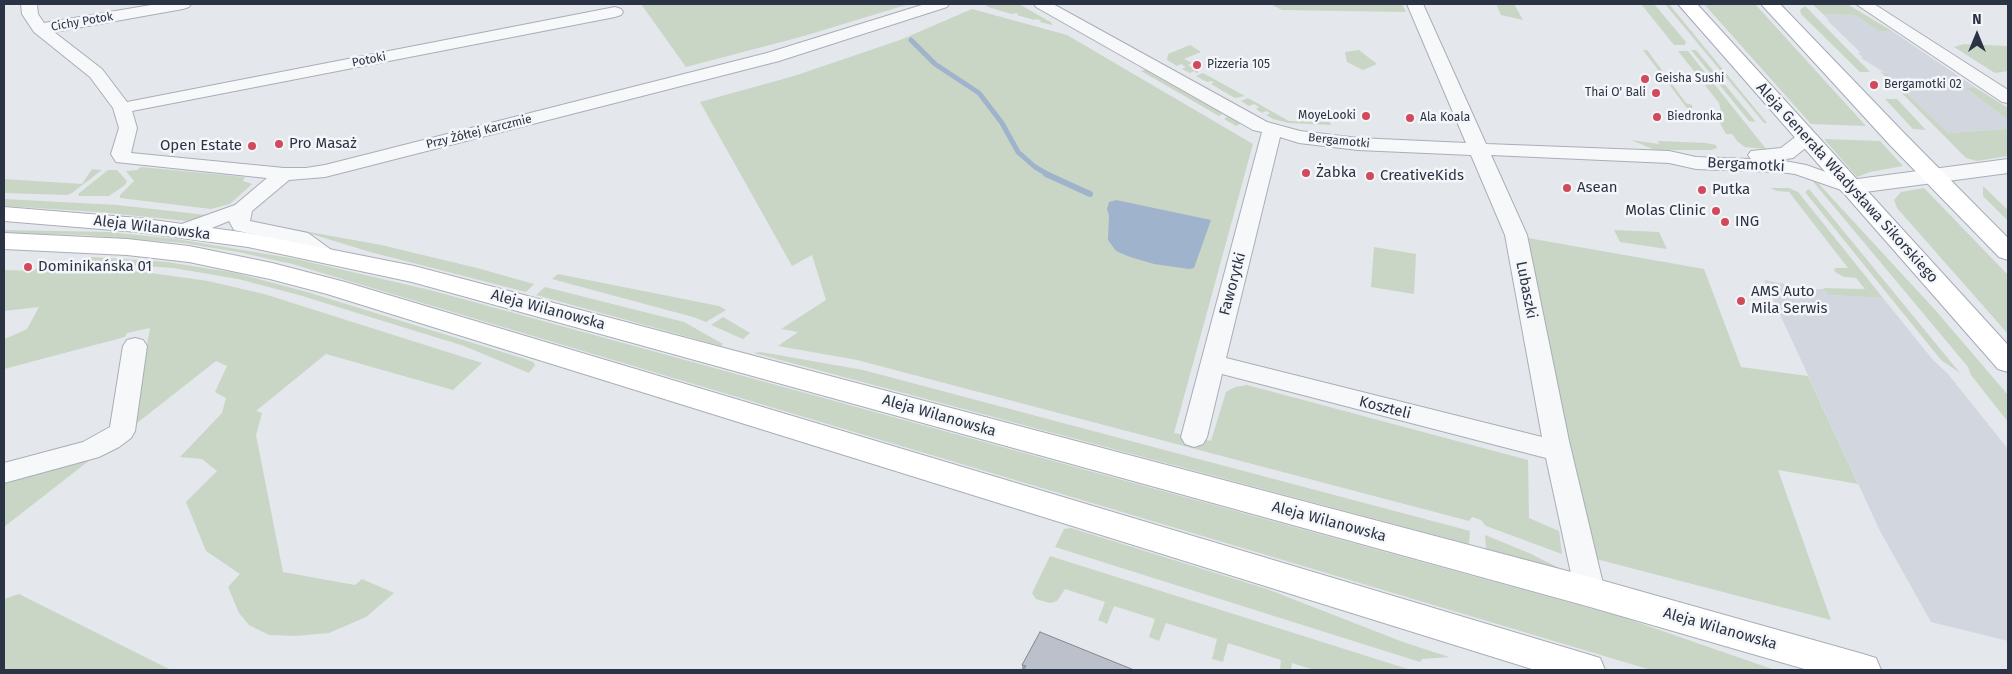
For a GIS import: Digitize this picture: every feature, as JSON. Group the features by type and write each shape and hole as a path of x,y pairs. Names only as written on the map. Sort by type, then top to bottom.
{"main road":[{"name":"Aleja Generała Władysława Sikorskiego","path":"1687,4 2008,362"},
{"path":"1770,4 1790,14 1931,175 2008,252"},
{"name":"Aleja Wilanowska","path":"4,214 89,220 248,240 322,254 450,284 1590,592 1863,670"},
{"name":"Aleja Wilanowska","path":"4,241 154,250 189,254 272,271 336,288 1587,670"}],"street":[{"path":"29,4 30,14 40,30 96,73 122,108 128,128 121,154 123,158 284,174"},
{"name":"Cichy Potok","path":"40,30 183,4"},
{"name":"Bergamotki","path":"1042,4 1239,115 1272,130 1316,140 1340,143 1669,156 1688,153 1772,156 1786,154 1806,138"},
{"name":"Lubaszki","path":"1415,4 1516,235 1559,451 1590,592"},
{"path":"1864,4 2008,98"},
{"name":"Przy Żółtej Karczmie","path":"284,174 306,174 325,171 773,57 937,5"},
{"name":"Potoki","path":"122,108 615,12"},
{"name":"Faworytki","path":"1194,437 1272,130"},
{"name":"Bergamotki","path":"1669,156 1696,163 1780,166 1799,169 1850,187"},
{"path":"1850,187 2008,166"},
{"path":"184,231 242,209 284,174"},
{"path":"242,209 239,223 241,226 300,238 322,254"},
{"path":"4,473 90,450 110,440 122,431 135,346"},
{"name":"Koszteli","path":"1212,363 1559,451"}],"shaded area":[{"path":"1823,14 1855,15 1880,31 1892,31 1976,88 1966,89 2008,120 2008,129 1948,133 1887,74 1861,58 1863,57 1858,54 1860,52"},
{"path":"1764,280 1810,289 1824,289 1829,295 1883,298 1933,360 1948,374 2008,449 2008,641 1931,622 1880,531"}],"green space":[{"path":"641,4 909,4 804,36 686,67"},
{"path":"993,4 1019,4 1052,23 1052,25 1040,22 1041,20 1017,15 1018,13 1011,14 985,6"},
{"path":"1270,4 1402,4 1406,12 1282,10"},
{"path":"1496,4 1514,4 1523,20 1501,15"},
{"path":"1641,4 1654,4 1686,42 1685,45 1674,45"},
{"path":"1665,4 1669,4 1767,123 1764,123"},
{"path":"1704,4 1755,4 1866,126 1811,124"},
{"path":"1812,4 1847,4 1892,31 1879,31 1855,15 1823,14"},
{"path":"1805,6 1870,72 1860,72 1801,14 1800,10"},
{"path":"972,9 1067,35 1253,144 1174,433 1211,441 1226,392 1235,387 1247,385 1528,460 1529,518 1559,531 1562,554 1486,526 1481,520 1472,517 1469,521 857,360 778,346 798,332 781,329 826,300 812,255 792,266 700,102 794,76 900,40"},
{"path":"1964,44 2008,46 2008,71 1995,73 1954,47"},
{"path":"1190,45 1201,52 1184,59 1192,63 1188,65 1199,72 1197,73 1194,71 1190,73 1182,69 1186,67 1181,64 1177,66 1167,60 1168,54"},
{"path":"1359,50 1377,64 1363,70 1347,62 1345,52"},
{"path":"1643,50 1647,50 1686,103 1692,105 1693,116"},
{"path":"1691,50 1696,50 1756,122 1749,121"},
{"path":"1678,51 1688,51 1766,149 1745,147 1732,134 1726,134 1720,123 1721,111 1719,103"},
{"path":"1147,69 1242,123 1236,126 1224,119 1227,117 1223,114 1219,116 1141,71"},
{"path":"1880,71 1887,74 1948,133 2008,129 2008,156 1977,161 1966,158"},
{"path":"1203,73 1245,96 1235,98 1211,84 1214,82 1207,82 1196,76"},
{"path":"1965,88 1976,88 2008,108 2008,120"},
{"path":"1248,98 1289,121 1330,122 1331,125 1288,123 1273,119 1266,115 1270,113 1266,111 1262,113 1256,109 1259,107 1254,104 1249,106 1241,101"},
{"path":"1885,99 1897,99 1926,130 1913,129"},
{"path":"1824,139 1880,141 1903,166 1870,172 1857,177"},
{"path":"1631,140 1659,144 1658,141 1706,143 1716,145 1717,148 1711,150 1655,150"},
{"path":"141,167 245,177 243,181 252,184 230,204 211,209 120,198 120,195 134,181 126,171 137,170"},
{"path":"92,169 102,170 67,195 4,193 4,179 82,184"},
{"path":"108,170 117,170 127,181 125,185 109,196 79,196 78,194"},
{"path":"1810,178 1818,183 1937,312 2008,395 2008,422 1971,375 1968,367"},
{"path":"1983,186 2008,210 2008,221 1983,196"},
{"path":"1770,188 1789,188 1798,192 1883,298 1829,295 1823,288 1865,289 1856,278 1844,277 1835,272 1836,268 1848,268 1789,192"},
{"path":"1924,188 2008,275 2008,334 1897,208 1894,200 1901,192"},
{"path":"1809,189 1960,373 1941,360 1805,192"},
{"path":"4,199 117,205 215,216 187,221 98,212 4,206"},
{"path":"249,221 381,245 534,284 526,292 370,252 305,232 251,224"},
{"path":"4,230 109,232 177,239 296,259 430,290 1622,617 1775,670 1651,670 292,264 238,252 183,243 82,235 4,233"},
{"path":"1614,230 1659,232 1667,249 1620,242"},
{"path":"1528,238 1704,269 1741,367 1808,376 1858,484 1778,470 1831,620 1592,558"},
{"path":"1374,247 1416,254 1414,294 1371,287"},
{"path":"91,257 167,262 236,273 307,292 525,359 533,362 535,365 529,373 464,346 299,295 238,279 173,268 85,262"},
{"path":"38,267 144,272 208,281 264,294 482,363 453,390 326,354 256,411 262,413 256,435 283,572 355,585 362,579 394,593 366,617 329,633 295,636 269,635 249,625 239,613 228,587 240,574 206,551 186,502 217,471 202,459 180,457 222,413 226,398 215,392 227,366 216,361 132,427 150,328 127,333 125,337 4,369 5,339 27,329 39,307 4,311 4,270 34,271"},
{"path":"558,274 719,306 726,310 706,322 552,279"},
{"path":"545,287 684,322 723,344 721,346 536,295"},
{"path":"723,317 750,333 743,339 711,325"},
{"path":"761,352 863,370 1470,531 1469,544 754,353"},
{"path":"95,456 4,527 4,481"},
{"path":"1071,528 1267,589 1403,642 1449,657 1422,659 1420,662 1055,547 1064,529"},
{"path":"1485,535 1529,553 1561,569 1486,549"},
{"path":"1050,556 1411,670 1314,670 1292,663 1291,670 1280,670 1281,660 1228,643 1223,662 1212,659 1217,639 1166,623 1159,641 1149,637 1155,619 1114,606 1107,624 1098,620 1105,602 1065,589 1057,601 1050,603 1036,599 1032,593"},
{"path":"19,594 171,670 4,670 4,599"}],"water":[{"path":"1116,200 1211,220 1194,268 1154,264 1116,251 1108,240 1109,216 1107,209 1109,202"}],"building":[{"path":"1040,632 1134,670 1023,670 1026,666 1022,665"}],"waterway":[{"path":"911,40 935,64 979,93 1002,123 1018,152 1035,167 1049,175"},
{"path":"1046,174 1090,194"}],"place":[{"name":"Pizzeria 105","path":"1197,65"},
{"name":"Geisha Sushi","path":"1645,79"},
{"name":"Bergamotki 02","path":"1874,85"},
{"name":"Thai O' Bali","path":"1656,93"},
{"name":"MoyeLooki","path":"1366,116"},
{"name":"Biedronka","path":"1657,117"},
{"name":"Ala Koala","path":"1410,118"},
{"name":"Pro Masaż","path":"279,144"},
{"name":"Open Estate","path":"252,146"},
{"name":"Żabka","path":"1306,173"},
{"name":"CreativeKids","path":"1370,176"},
{"name":"Asean","path":"1567,188"},
{"name":"Putka","path":"1702,190"},
{"name":"Molas Clinic","path":"1716,211"},
{"name":"ING","path":"1725,222"},
{"name":"Dominikańska 01","path":"28,267"},
{"name":"AMS Auto Mila Serwis","path":"1741,301"}]}
